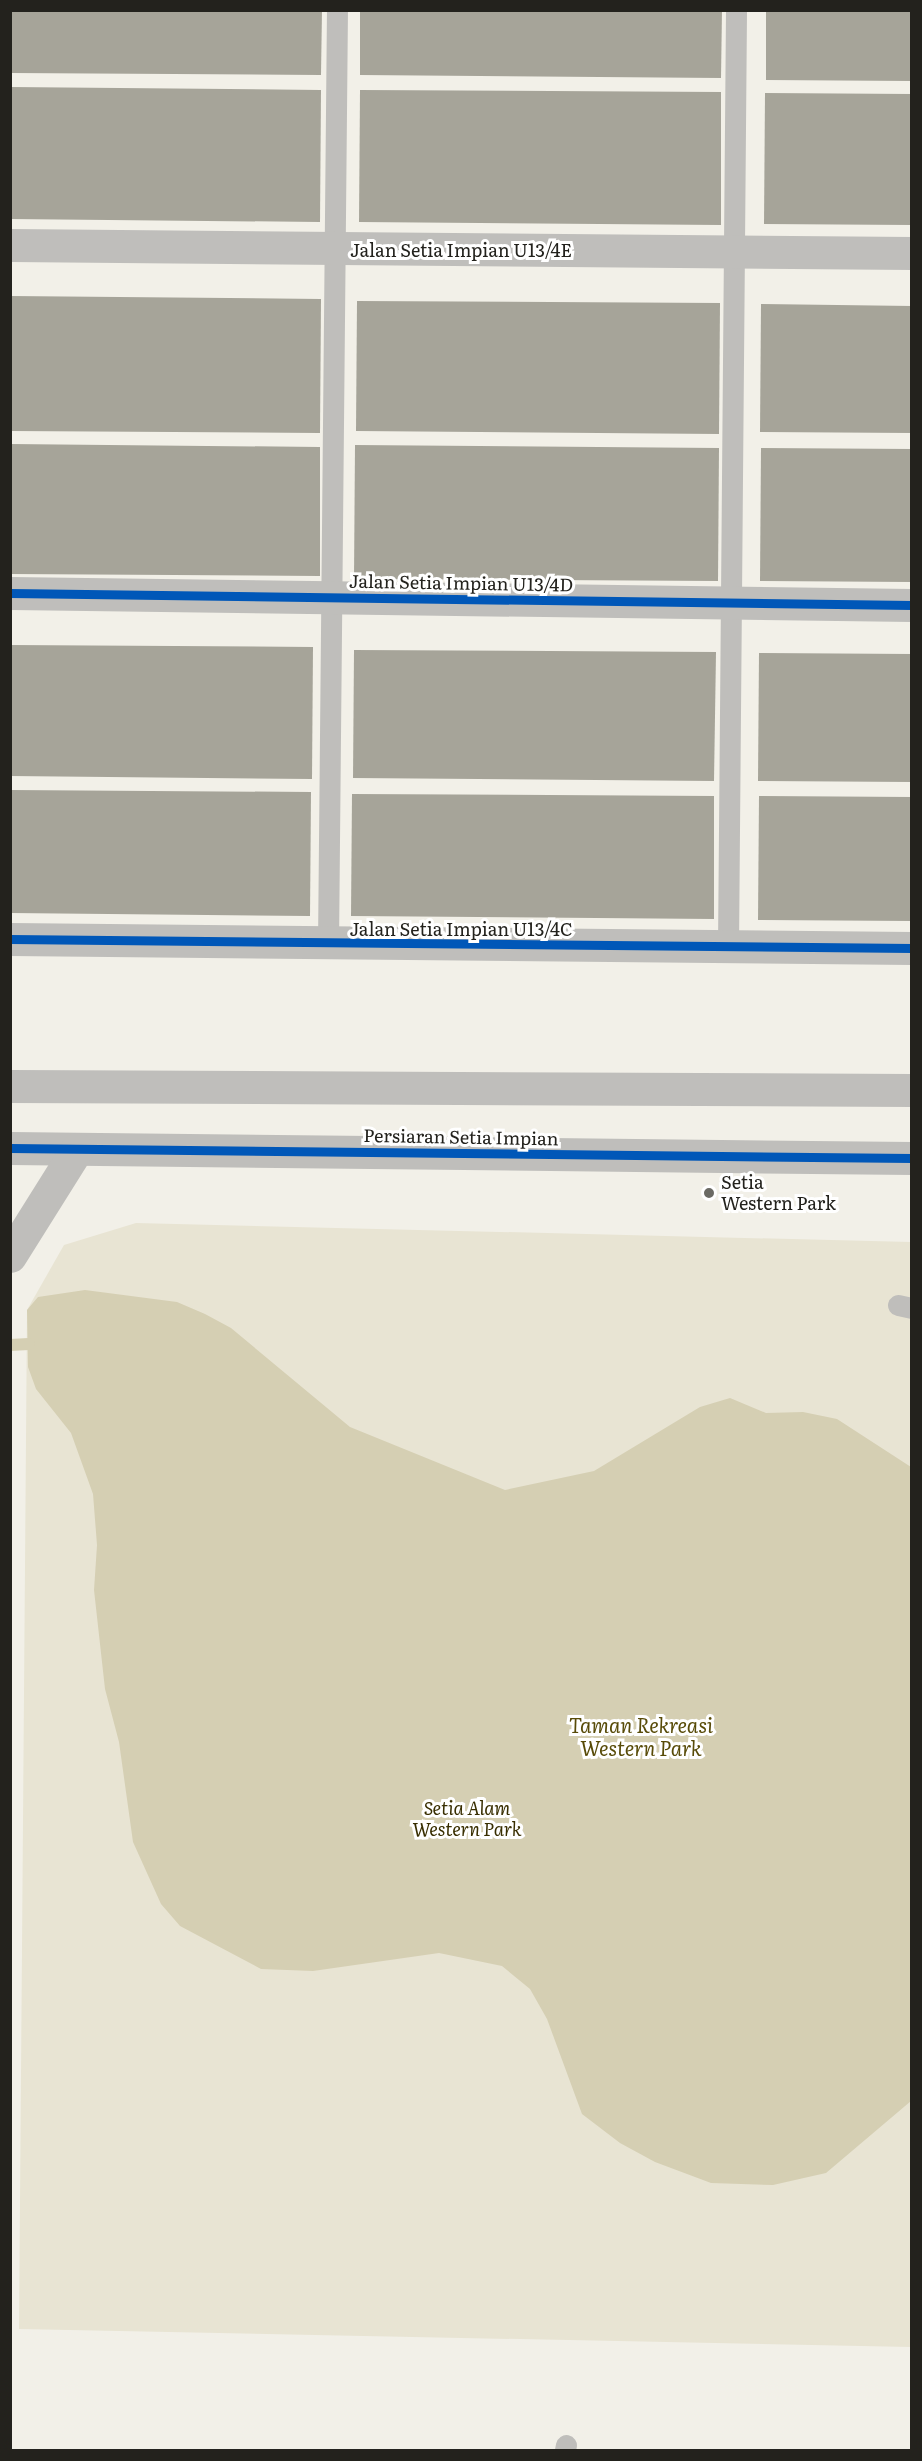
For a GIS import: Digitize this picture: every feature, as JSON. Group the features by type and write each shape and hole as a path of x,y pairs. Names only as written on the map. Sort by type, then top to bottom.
{"street":[{"name":"Jalan Setia Impian U13/4E","path":"10,245 912,254"},
{"name":"Jalan Setia Impian U13/4D","path":"10,593 912,605"},
{"name":"Jalan Setia Impian U13/4C","path":"10,939 328,945 912,948"},
{"path":"10,1086 912,1090"},
{"name":"Persiaran Setia Impian","path":"10,1149 912,1158"},
{"path":"10,1256 77,1149"}],"lane":[{"path":"328,945 338,10"},
{"path":"728,947 736,10"}],"green space":[{"name":"Setia Alam Western Park","path":"136,1223 911,1242 911,2347 19,2329 27,1310 64,1245"}],"water":[{"name":"Taman Rekreasi Western Park","path":"85,1290 177,1302 205,1314 231,1328 350,1427 505,1490 594,1471 700,1407 730,1398 766,1413 803,1412 837,1419 911,1467 911,2101 826,2173 773,2185 711,2183 655,2162 620,2143 582,2114 547,2019 530,1989 502,1966 439,1953 313,1971 261,1969 180,1926 161,1904 133,1842 119,1742 105,1689 94,1590 97,1545 93,1494 71,1433 36,1389 28,1367 27,1310 38,1297"}],"building":[{"path":"10,10 322,10 321,75 10,73"},
{"path":"360,10 722,10 721,78 360,75"},
{"path":"766,10 912,10 912,81 766,80"},
{"path":"10,87 321,90 320,222 10,219"},
{"path":"360,90 721,92 721,225 359,222"},
{"path":"765,93 912,94 912,225 764,224"},
{"path":"10,296 321,299 320,433 10,431"},
{"path":"357,301 720,303 719,434 356,431"},
{"path":"761,304 912,306 912,433 760,432"},
{"path":"10,444 320,447 320,576 10,574"},
{"path":"355,445 719,448 718,581 354,579"},
{"path":"761,448 912,449 912,582 760,581"},
{"path":"10,645 313,647 312,779 10,776"},
{"path":"354,650 716,652 714,781 353,778"},
{"path":"759,653 912,654 912,782 758,781"},
{"path":"10,790 311,792 310,916 10,913"},
{"path":"352,794 714,796 714,919 351,916"},
{"path":"759,796 912,797 912,921 758,920"}],"waterway":[{"path":"10,1345 29,1344"}],"cycle path":[{"path":"10,593 912,605"},
{"path":"10,939 912,948"},
{"path":"10,1148 912,1158"}],"place":[{"name":"Setia Western Park","path":"709,1193"}]}
